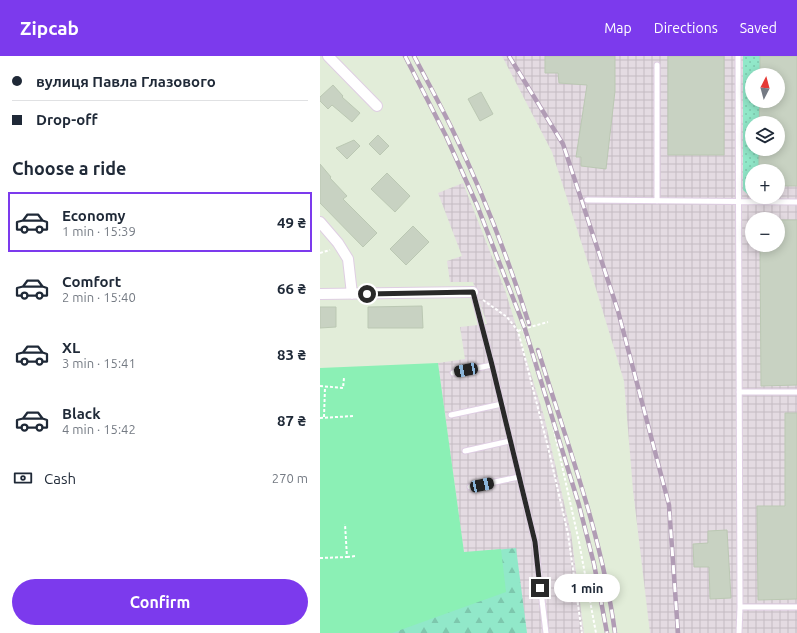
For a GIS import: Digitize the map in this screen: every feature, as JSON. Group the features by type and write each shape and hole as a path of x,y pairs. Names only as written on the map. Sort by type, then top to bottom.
{"street":[{"path":"328,56 377,106"},
{"path":"320,222 338,243 348,259 352,294"},
{"path":"320,294 473,292"}],"lane":[{"path":"738,56 739,633"},
{"path":"657,65 657,200"},
{"path":"587,200 797,202"},
{"path":"473,292 535,542 546,633"},
{"path":"453,373 492,365"},
{"path":"739,392 797,392"},
{"path":"451,415 502,404"},
{"path":"465,451 510,441"},
{"path":"470,487 519,476"},
{"path":"740,607 797,607"}],"path":[{"path":"473,292 507,317 518,331 548,447 568,534 582,633"},
{"path":"518,331 548,322"},
{"path":"523,330 550,412 579,542 596,633"},
{"path":"320,386 343,388 344,378"},
{"path":"324,387 324,418"},
{"path":"320,418 354,416"},
{"path":"345,524 347,557"},
{"path":"320,558 356,556"}],"shaded area":[{"path":"502,56 797,56 797,633 650,633 633,490 624,381 552,152"},
{"path":"463,183 505,290 544,416 571,533 584,633 527,633 523,608 464,553 438,363 465,359 460,327 487,324 473,282 450,282 447,261 462,256 438,193"}],"green space":[{"path":"743,56 760,56 760,68 745,68 745,108 760,108 759,116 745,116 745,156 759,156 759,164 745,164 745,192 743,190"},
{"path":"438,363 464,552 501,549 506,592 392,633 320,633 320,368"},
{"path":"320,424 464,553 516,548 527,633 326,633"}],"building":[{"path":"545,56 615,56 615,91 606,169 581,166 581,157 576,157 587,85 559,83 558,73 545,73"},
{"path":"668,56 724,56 724,155 668,155"},
{"path":"760,56 797,56 797,186 785,186 785,164 759,164 759,156 785,156 785,116 759,116 760,108 785,108 785,68 760,68"},
{"path":"333,85 343,96 342,97 360,113 352,122 332,105 328,109 320,101 320,97"},
{"path":"481,92 493,114 480,121 468,99"},
{"path":"378,135 389,146 380,155 369,144"},
{"path":"354,140 360,146 347,159 336,148"},
{"path":"320,164 331,177 330,178 347,196 343,199 377,233 363,247 320,203"},
{"path":"387,173 410,196 395,212 371,189"},
{"path":"785,220 797,220 797,385 761,386 760,252 785,252"},
{"path":"413,226 429,242 406,265 390,249"},
{"path":"422,306 423,328 368,328 368,307"},
{"path":"320,307 336,307 336,327 320,328"},
{"path":"785,413 797,413 797,599 758,600 757,506 785,506"},
{"path":"727,530 731,598 710,599 709,567 694,567 693,544 708,543 708,531"}],"railway":[{"path":"405,56 446,136 477,205 525,329 579,505 594,564 607,633"},
{"path":"414,56 475,178 504,250 529,324"},
{"path":"509,56 563,144 618,311 669,505 678,633"},
{"path":"538,350 593,525 602,561 615,633"}],"route":[{"path":"367,294 473,292 535,542 540,588"}]}
